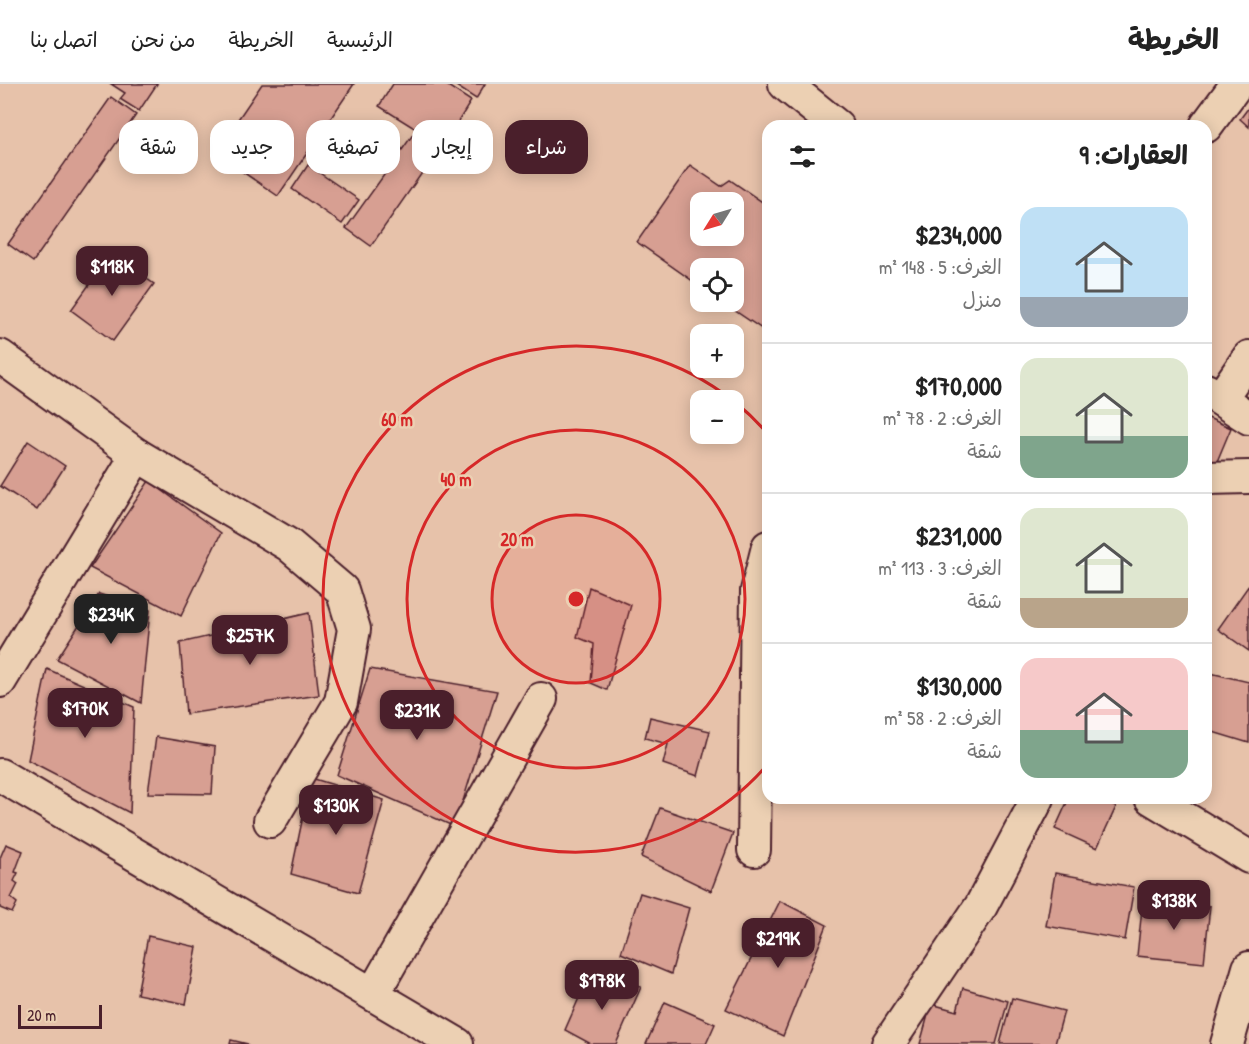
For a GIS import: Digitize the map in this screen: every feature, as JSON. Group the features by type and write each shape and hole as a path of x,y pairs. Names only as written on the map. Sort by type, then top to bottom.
{"street":[{"path":"785,84 830,120"},
{"path":"1210,120 1237,84"},
{"path":"0,356 137,455 289,546 342,590 354,629 341,702 270,821"},
{"path":"1249,357 1214,394 1249,418"},
{"path":"0,681 137,455"},
{"path":"1212,478 1249,477"},
{"path":"754,850 757,591 762,571"},
{"path":"373,994 541,699"},
{"path":"0,775 457,1044"},
{"path":"888,1044 981,906 1035,804"},
{"path":"1160,804 1249,857"},
{"path":"1227,1044 1249,968"}],"building":[{"path":"111,84 157,84 139,111 120,99 125,93"},
{"path":"262,84 354,84 330,120 306,120 306,155 294,172 294,120 237,120"},
{"path":"393,84 445,84 471,101 459,120 412,120 412,127 379,106"},
{"path":"453,84 485,84 476,99"},
{"path":"111,97 136,115 132,120 119,120 119,139 33,262 8,244"},
{"path":"1249,107 1249,127 1240,119"},
{"path":"412,136 412,174 421,174 371,246 346,228 385,174 400,174 400,153"},
{"path":"690,165 721,186 730,180 762,202 762,329 737,312 744,312 744,258 690,258 690,279 637,242"},
{"path":"306,168 306,174 321,174 359,200 342,224 292,189"},
{"path":"246,174 293,174 278,196"},
{"path":"111,254 154,284 113,341 71,310"},
{"path":"1212,420 1231,428 1212,471"},
{"path":"28,441 65,466 37,510 0,486"},
{"path":"149,481 221,533 181,616 90,568"},
{"path":"1249,585 1249,651 1218,629"},
{"path":"589,587 631,605 607,690 591,683 594,644 577,637"},
{"path":"99,594 150,610 141,703 57,659"},
{"path":"309,613 319,695 186,714 180,643"},
{"path":"47,669 134,707 130,813 28,760"},
{"path":"370,669 497,691 455,827 337,775"},
{"path":"1212,673 1249,682 1249,743 1212,732"},
{"path":"650,717 710,731 698,776 663,764 668,744 645,738"},
{"path":"156,737 215,747 212,794 148,793"},
{"path":"311,778 384,800 358,893 291,874"},
{"path":"1066,804 1109,804 1116,807 1097,848 1055,829"},
{"path":"660,808 733,833 711,891 641,857"},
{"path":"6,844 23,851 15,872 18,873 14,881 18,884 11,898 17,903 12,913 0,908 0,858"},
{"path":"1055,873 1134,887 1125,940 1046,926"},
{"path":"640,893 689,908 671,974 621,953"},
{"path":"1143,899 1210,906 1204,963 1137,956"},
{"path":"780,901 827,925 783,1036 726,1009"},
{"path":"148,936 197,947 186,1004 137,994"},
{"path":"589,975 641,987 616,1044 591,1044 565,1030"},
{"path":"963,988 1008,1001 996,1044 920,1044 931,1004 957,1011"},
{"path":"1012,998 1064,1011 1055,1044 1000,1044"},
{"path":"665,1002 715,1024 706,1044 646,1044"},
{"path":"231,1040 248,1044 230,1044"}]}
